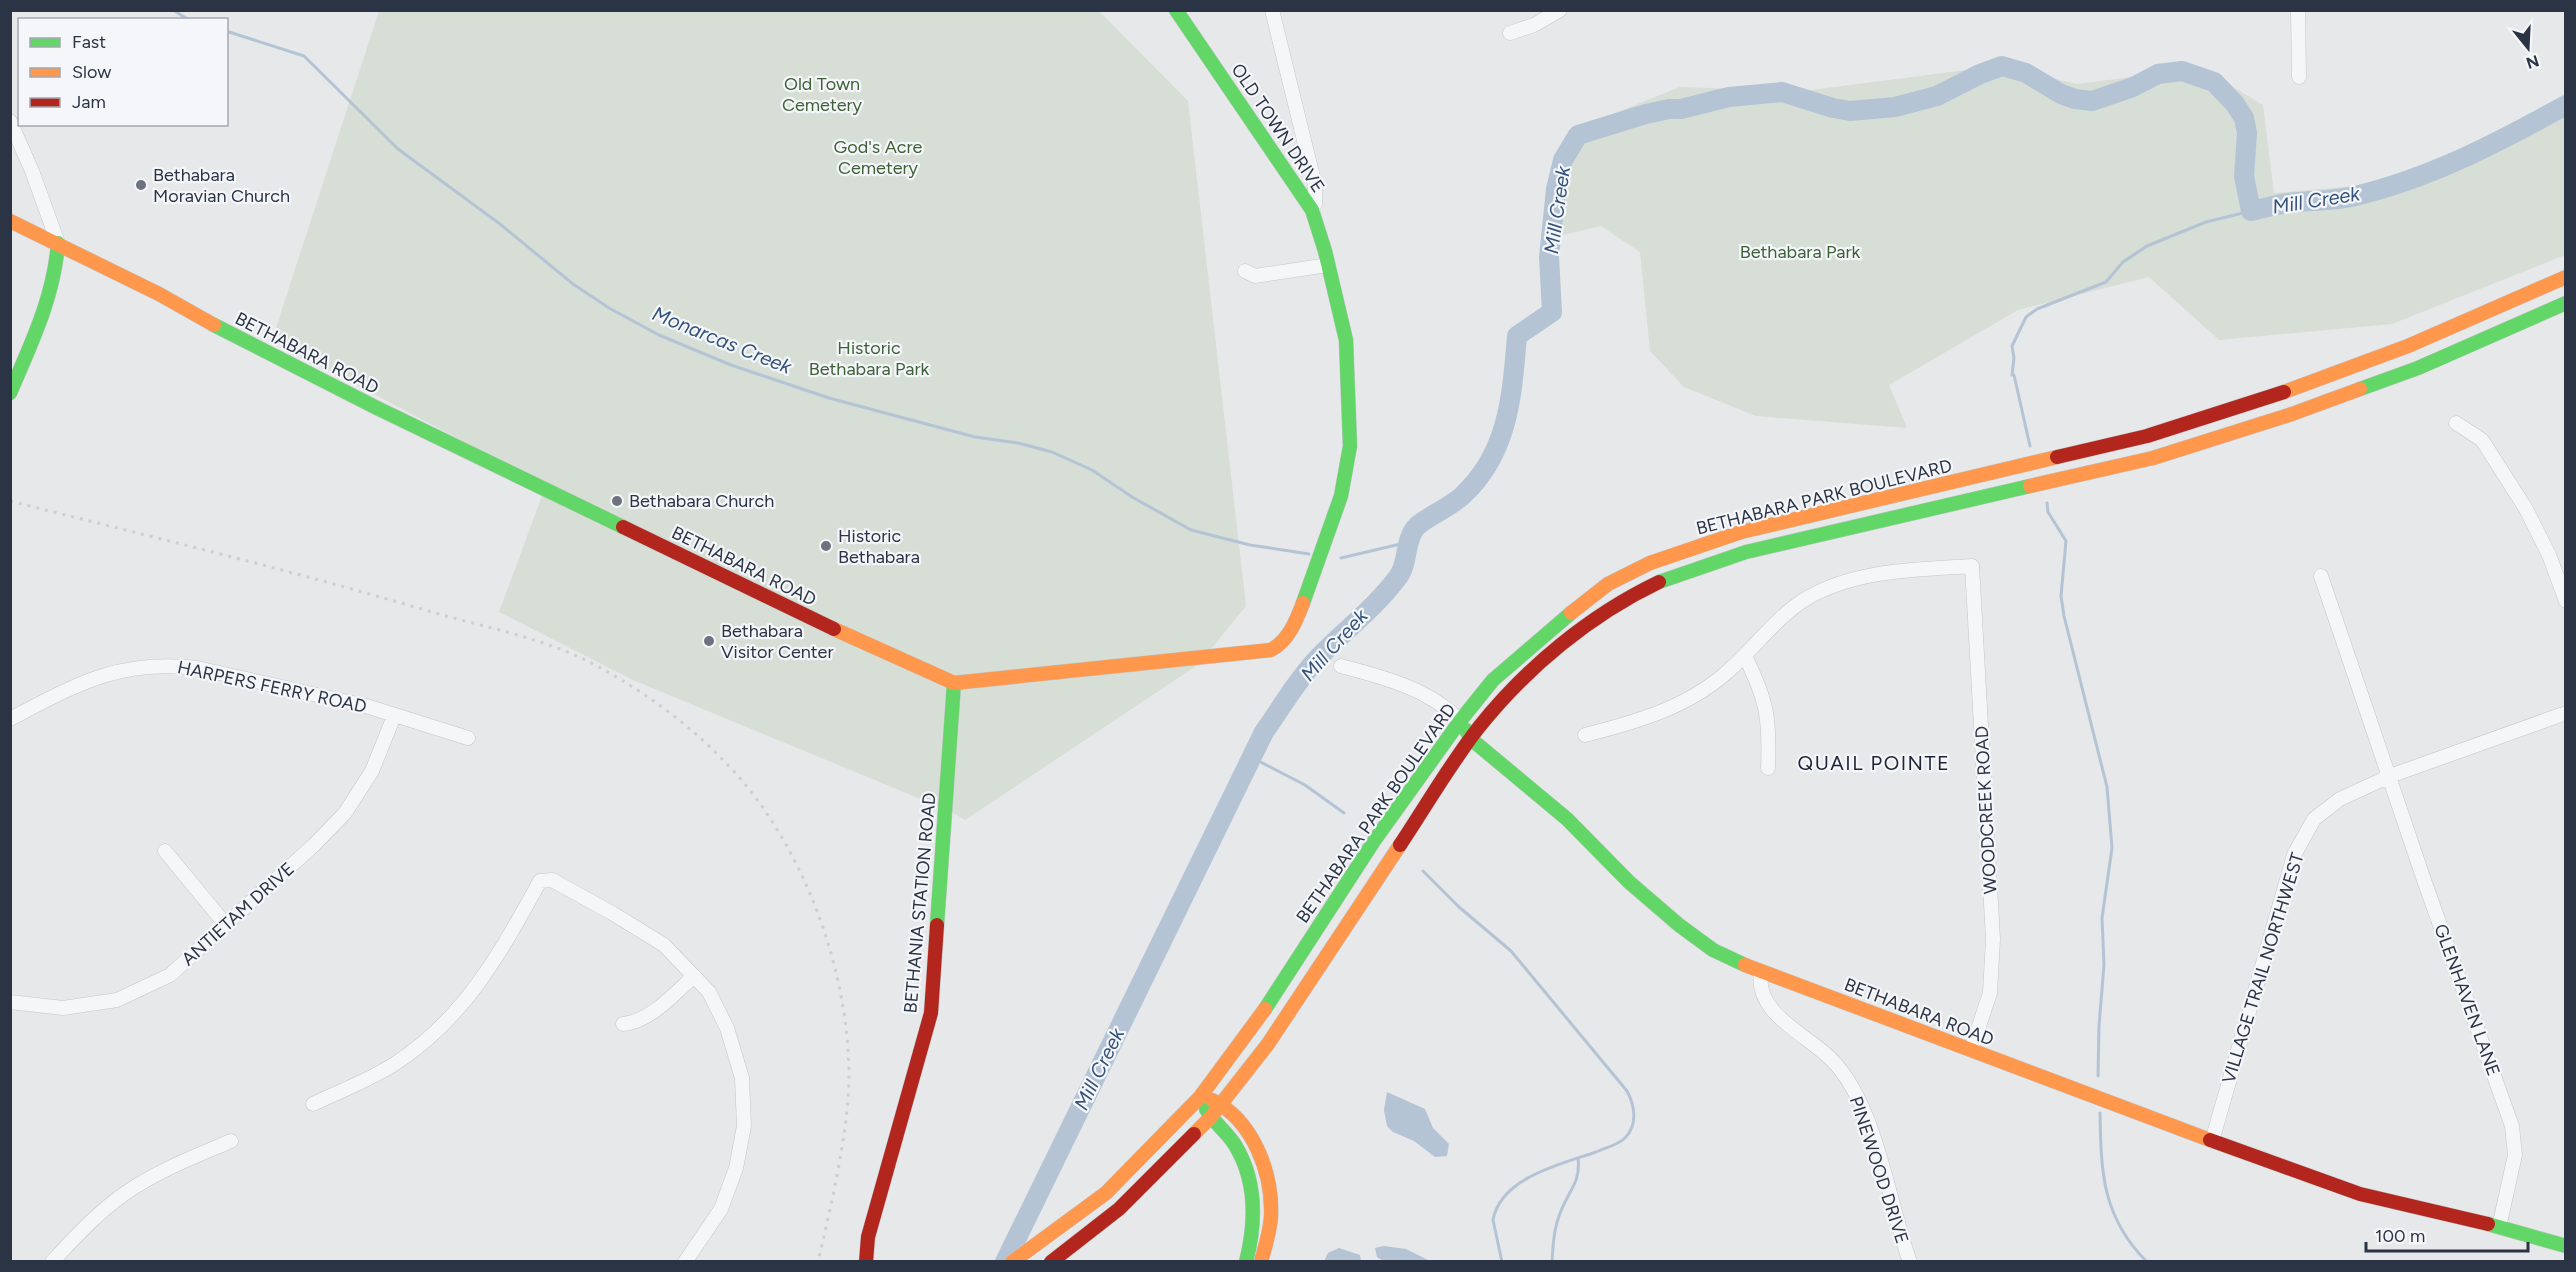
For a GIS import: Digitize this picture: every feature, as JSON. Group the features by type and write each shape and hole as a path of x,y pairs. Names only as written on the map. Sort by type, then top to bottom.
{"street":[{"name":"OLD TOWN DRIVE","path":"1176,10 1312,210 1346,340 1350,405 1350,446 1347,472 1336,512 1295,625 1280,645 1271,650"},
{"path":"1272,10 1315,185 1315,204 1312,210"},
{"path":"1509,33 1534,25 1560,10"},
{"path":"2298,10 2299,77"},
{"path":"10,121 58,243 58,264 54,279 10,393"},
{"name":"BETHABARA ROAD","path":"10,221 159,294 231,335 375,407 831,628 954,682 1271,650"},
{"path":"1245,271 1255,276 1328,265"},
{"name":"BETHABARA PARK BOULEVARD","path":"1012,1262 1083,1211 1133,1167 1200,1096 1250,1031 1374,841 1460,721 1493,680 1552,627 1608,584 1650,563 1740,532 2147,436 2284,392 2408,346 2565,277"},
{"name":"BETHABARA PARK BOULEVARD","path":"1051,1262 1096,1229 1148,1183 1210,1118 1268,1044 1471,739 1507,695 1564,642 1620,602 1658,582 1746,552 2153,458 2292,414 2418,368 2565,303"},
{"path":"2456,423 2482,440 2526,509 2549,555 2565,601"},
{"name":"WOODCREEK ROAD","path":"1745,656 1794,608 1808,598 1832,587 1886,573 1972,566 1993,939 1990,993 1971,1050"},
{"name":"GLENHAVEN LANE","path":"2321,576 2425,883 2512,1126 2515,1155 2499,1227"},
{"path":"1585,735 1667,711 1704,691 1745,656 1761,689 1770,725 1768,768"},
{"name":"HARPERS FERRY ROAD","path":"10,719 90,678 153,665 173,665 219,672 366,706 468,738"},
{"name":"BETHABARA ROAD","path":"1341,666 1391,679 1447,707 1460,721 1471,739 1567,819 1629,882 1679,925 1713,950 1761,972 2360,1194 2499,1227 2565,1246"},
{"name":"BETHANIA STATION ROAD","path":"866,1262 868,1237 931,1012 954,682"},
{"name":"VILLAGE TRAIL NORTHWEST","path":"2212,1141 2294,855 2314,819 2340,799 2390,776 2565,713"},
{"name":"ANTIETAM DRIVE","path":"10,1002 63,1008 117,1000 170,975 345,813 372,771 394,716"},
{"path":"165,851 226,925"},
{"path":"313,1104 394,1064 421,1046 476,990 540,881 552,880 664,945 709,992 727,1028 742,1078 744,1126 736,1168 721,1209 685,1262"},
{"name":"PINEWOOD DRIVE","path":"1761,972 1759,985 1768,1005 1832,1060 1849,1082 1874,1140 1910,1262"},
{"path":"623,1024 634,1023 642,1018 694,976"},
{"path":"1200,1096 1222,1103 1245,1128 1256,1146 1267,1178 1271,1214 1268,1242 1261,1262"},
{"path":"1200,1096 1210,1118 1235,1145 1249,1178 1254,1215 1246,1262"},
{"path":"52,1262 106,1208 125,1193 172,1166 231,1141"}],"green space":[{"name":"Historic Bethabara Park","path":"379,11 1099,11 1188,101 1246,606 1199,664 965,820 952,812 633,680 499,612 546,485 272,340"},
{"name":"Bethabara Park","path":"1998,66 2077,84 2202,68 2263,105 2274,193 2400,182 2565,116 2565,255 2392,324 2219,340 2149,277 2018,310 1889,385 1907,428 1756,416 1684,387 1650,351 1640,252 1601,226 1546,239 1556,174 1580,127 1680,87 1803,91"}],"water":[{"path":"1387,1092 1425,1109 1433,1128 1449,1144 1447,1156 1435,1157 1414,1141 1393,1132 1387,1126 1384,1110"},
{"path":"1384,1246 1406,1249 1430,1261 1383,1261 1377,1257 1375,1248"},
{"path":"1339,1248 1360,1255 1361,1261 1324,1261 1328,1253"}],"waterway":[{"name":"Monarcas Creek","path":"173,10 186,18"},
{"name":"Monarcas Creek","path":"228,32 304,56 398,149 500,224 573,284 609,308 659,335 731,365 829,398 975,437 1018,443 1052,452 1092,470 1132,497 1191,530 1250,545 1309,554"},
{"name":"Mill Creek","path":"1005,1262 1264,732 1310,667 1398,577 1404,565 1410,537 1417,526 1462,496 1478,479 1490,461 1499,442 1510,401 1517,336 1552,312 1549,257 1556,189 1563,160 1578,135 1669,109 1681,109 1729,97 1782,92 1850,111 1895,107 1937,96 1980,74 2002,66 2026,73 2061,94 2092,101 2133,87 2158,74 2182,71 2214,82 2235,104 2244,118 2247,133 2244,176 2251,211 2282,204 2346,198 2411,179 2464,158 2566,105"},
{"path":"2030,446 2014,375 2012,375 2014,358 2012,346 2026,317 2037,309 2106,282 2123,262 2147,246 2206,222 2251,211"},
{"path":"2047,503 2048,512 2066,541 2061,596 2064,616 2107,787 2112,848 2102,918 2104,965 2098,1076"},
{"name":"Monarcas Creek","path":"1341,558 1409,542"},
{"path":"1251,757 1305,785 1344,813"},
{"path":"1423,871 1459,907 1511,951 1627,1091 1632,1103 1634,1115 1632,1127 1625,1138 1611,1146 1535,1174 1508,1193 1498,1205 1493,1220 1502,1262"},
{"path":"2100,1113 2101,1155 2107,1193 2121,1228 2147,1262"},
{"path":"1552,1262 1557,1223 1576,1180 1578,1158"}],"railway":[{"path":"10,501 330,583 558,648 597,666 632,687 682,722 712,749 754,795 778,830 816,908 830,949 840,991 847,1033 848,1096 838,1168 818,1262"}],"traffic: fast":[{"path":"1176,10 1312,210 1325,251 1346,340 1350,446 1341,496 1303,603"},
{"path":"10,393 47,301 58,243"},
{"path":"2360,389 2418,368 2566,303"},
{"path":"214,325 375,407 623,527"},
{"path":"1659,582 1746,552 2030,486"},
{"path":"1265,1009 1374,841 1460,721 1493,680 1571,613"},
{"path":"937,925 954,683"},
{"path":"1466,730 1471,739 1567,819 1629,882 1679,925 1713,950 1745,965"},
{"path":"1206,1109 1235,1145 1251,1188 1252,1232 1246,1262"},
{"path":"2488,1224 2566,1246"}],"traffic: slow":[{"path":"10,221 159,294 214,325"},
{"path":"2284,392 2408,346 2566,277"},
{"path":"2030,486 2153,458 2292,414 2360,389"},
{"path":"1571,613 1608,584 1650,563 1741,532 2057,457"},
{"path":"834,629 954,683 1271,650 1283,641 1295,623 1303,603"},
{"path":"1194,1134 1210,1118 1268,1044 1400,845"},
{"path":"1745,965 2210,1140"},
{"path":"1012,1262 1106,1193 1200,1097 1265,1009"},
{"path":"1212,1100 1239,1121 1258,1150 1264,1166 1271,1200 1271,1217 1261,1262"}],"traffic: jam":[{"path":"2057,457 2147,436 2284,392"},
{"path":"623,527 834,629"},
{"path":"1400,845 1468,741 1518,684 1539,663 1584,627 1633,595 1659,582"},
{"path":"866,1262 868,1237 931,1013 937,925"},
{"path":"1051,1262 1119,1209 1194,1134"},
{"path":"2210,1140 2360,1194 2488,1224"}],"place":[{"name":"Bethabara Moravian Church","path":"141,185"},
{"name":"Bethabara Church","path":"617,501"},
{"name":"Historic Bethabara","path":"826,546"},
{"name":"Bethabara Visitor Center","path":"709,641"}],"district":[{"name":"QUAIL POINTE","path":"1874,763"}],"park label":[{"name":"Old Town Cemetery","path":"822,94"},
{"name":"God's Acre Cemetery","path":"878,157"}]}
